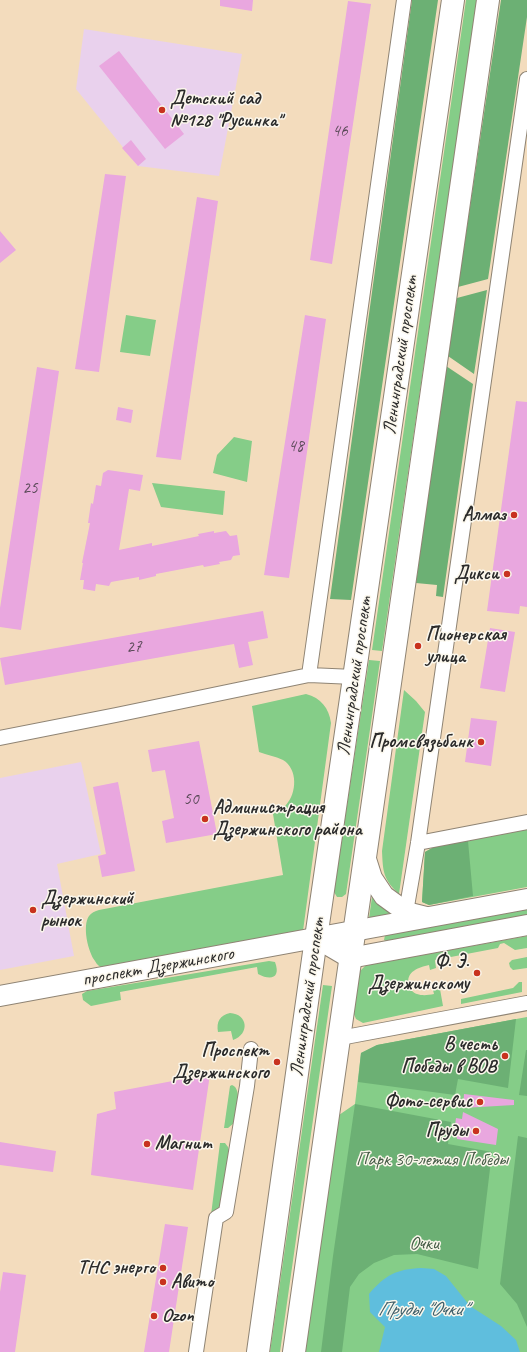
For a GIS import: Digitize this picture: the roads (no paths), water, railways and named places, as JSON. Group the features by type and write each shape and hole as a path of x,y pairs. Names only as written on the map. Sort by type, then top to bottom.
{"main road":[{"name":"Ленинградский проспект","path":"258,1352 316,938 453,0"},
{"name":"Ленинградский проспект","path":"294,1352 488,0"},
{"path":"365,856 372,878 384,896 406,912 428,918"},
{"name":"проспект Дзержинского","path":"0,996 527,899"},
{"path":"316,938 350,958 527,925"}],"street":[{"path":"309,675 404,0"},
{"path":"406,912 418,843 527,79"},
{"path":"0,738 309,675 354,677"},
{"path":"418,843 527,822"},
{"path":"340,1038 527,1003"},
{"path":"196,1352 216,1218 226,1212 247,1086 251,1049"}],"water":[{"name":"Пруды \"Очки\"","path":"421,1268 434,1269 446,1276 470,1306 501,1326 516,1340 520,1352 379,1352 385,1327 370,1312 369,1294 380,1282 392,1274 405,1270"}],"place":[{"name":"Детский сад №128 \"Русинка\"","path":"162,110"},
{"name":"Алмаз","path":"514,515"},
{"name":"Дикси","path":"507,574"},
{"name":"Пионерская улица","path":"418,646"},
{"name":"Промсвязьбанк","path":"481,742"},
{"name":"Администрация Дзержинского района","path":"205,819"},
{"name":"Дзержинский рынок","path":"33,910"},
{"name":"Ф. Э. Дзержинскому","path":"477,973"},
{"name":"В честь Победы в ВОВ","path":"505,1056"},
{"name":"Проспект Дзержинского","path":"277,1062"},
{"name":"Фото-сервис","path":"480,1102"},
{"name":"Пруды","path":"476,1131"},
{"name":"Магнит","path":"147,1144"},
{"name":"ТНС энерго","path":"163,1268"},
{"name":"Авито","path":"163,1282"},
{"name":"Ozon","path":"154,1316"}],"park label":[{"name":"Парк 30-летия Победы","path":"432,1160"},
{"name":"Очки","path":"424,1244"}]}
